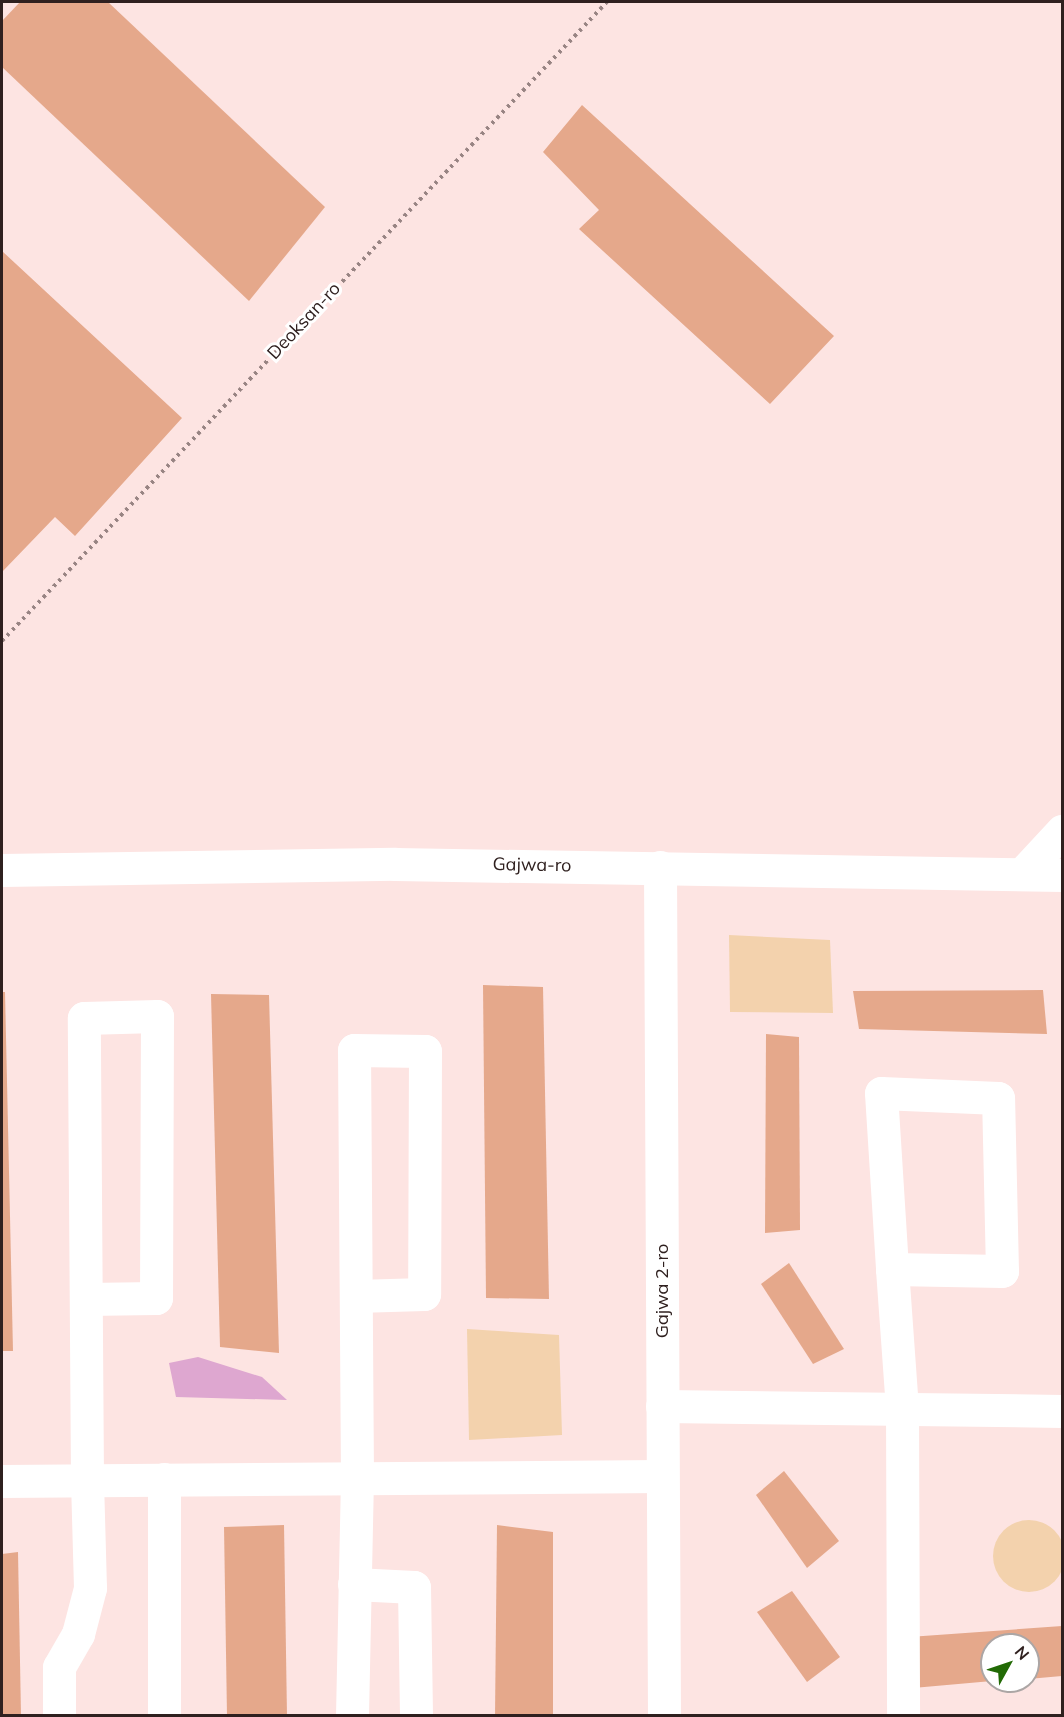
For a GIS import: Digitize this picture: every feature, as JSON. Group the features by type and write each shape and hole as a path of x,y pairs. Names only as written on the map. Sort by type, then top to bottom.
{"street":[{"path":"1022,874 1062,831"},
{"name":"Gajwa-ro","path":"2,870 395,864 1062,875"},
{"name":"Gajwa 2-ro","path":"660,867 664,1716"},
{"path":"59,1716 59,1667 78,1634 90,1588 87,1480 84,1018 157,1016 156,1298 86,1299"},
{"path":"352,1716 357,1478 354,1050 425,1051 424,1294 356,1296"},
{"path":"892,1269 1002,1270 998,1098 881,1093 892,1269 902,1407 903,1716"},
{"path":"663,1406 902,1407 1062,1411"},
{"path":"2,1481 662,1476"},
{"path":"164,1479 164,1716"},
{"path":"354,1584 414,1587 416,1716"}],"path":[{"name":"Deoksan-ro","path":"2,641 608,2"}],"shaded area":[{"path":"729,935 830,940 833,1013 730,1012"},
{"path":"467,1329 559,1335 562,1435 469,1440"},
{"path":"198,1357 262,1377 287,1400 176,1397 169,1363"},
{"path":"1029,1520 1043,1523 1055,1530 1062,1542 1065,1556 1062,1570 1055,1582 1043,1589 1029,1592 1015,1589 1003,1582 996,1570 993,1556 996,1542 1003,1530 1015,1523"}],"building":[{"path":"20,2 108,2 325,207 249,301 2,67 2,21"},
{"path":"582,105 834,336 770,404 579,229 599,210 543,152"},
{"path":"2,251 182,418 75,536 55,517 2,572"},
{"path":"483,985 543,987 549,1299 486,1298"},
{"path":"1043,990 1047,1034 859,1029 853,991"},
{"path":"2,992 5,992 13,1351 2,1351"},
{"path":"211,994 269,995 279,1353 220,1347"},
{"path":"766,1034 799,1037 800,1230 765,1233"},
{"path":"789,1263 844,1349 813,1364 761,1284"},
{"path":"784,1471 839,1541 807,1568 756,1495"},
{"path":"284,1525 287,1716 227,1716 224,1527"},
{"path":"497,1525 553,1532 553,1716 495,1716"},
{"path":"18,1552 21,1716 2,1716 2,1554"},
{"path":"792,1591 840,1657 807,1682 757,1612"},
{"path":"1062,1626 1062,1676 1040,1678 1040,1633 980,1633 980,1682 913,1688 909,1637"}]}
